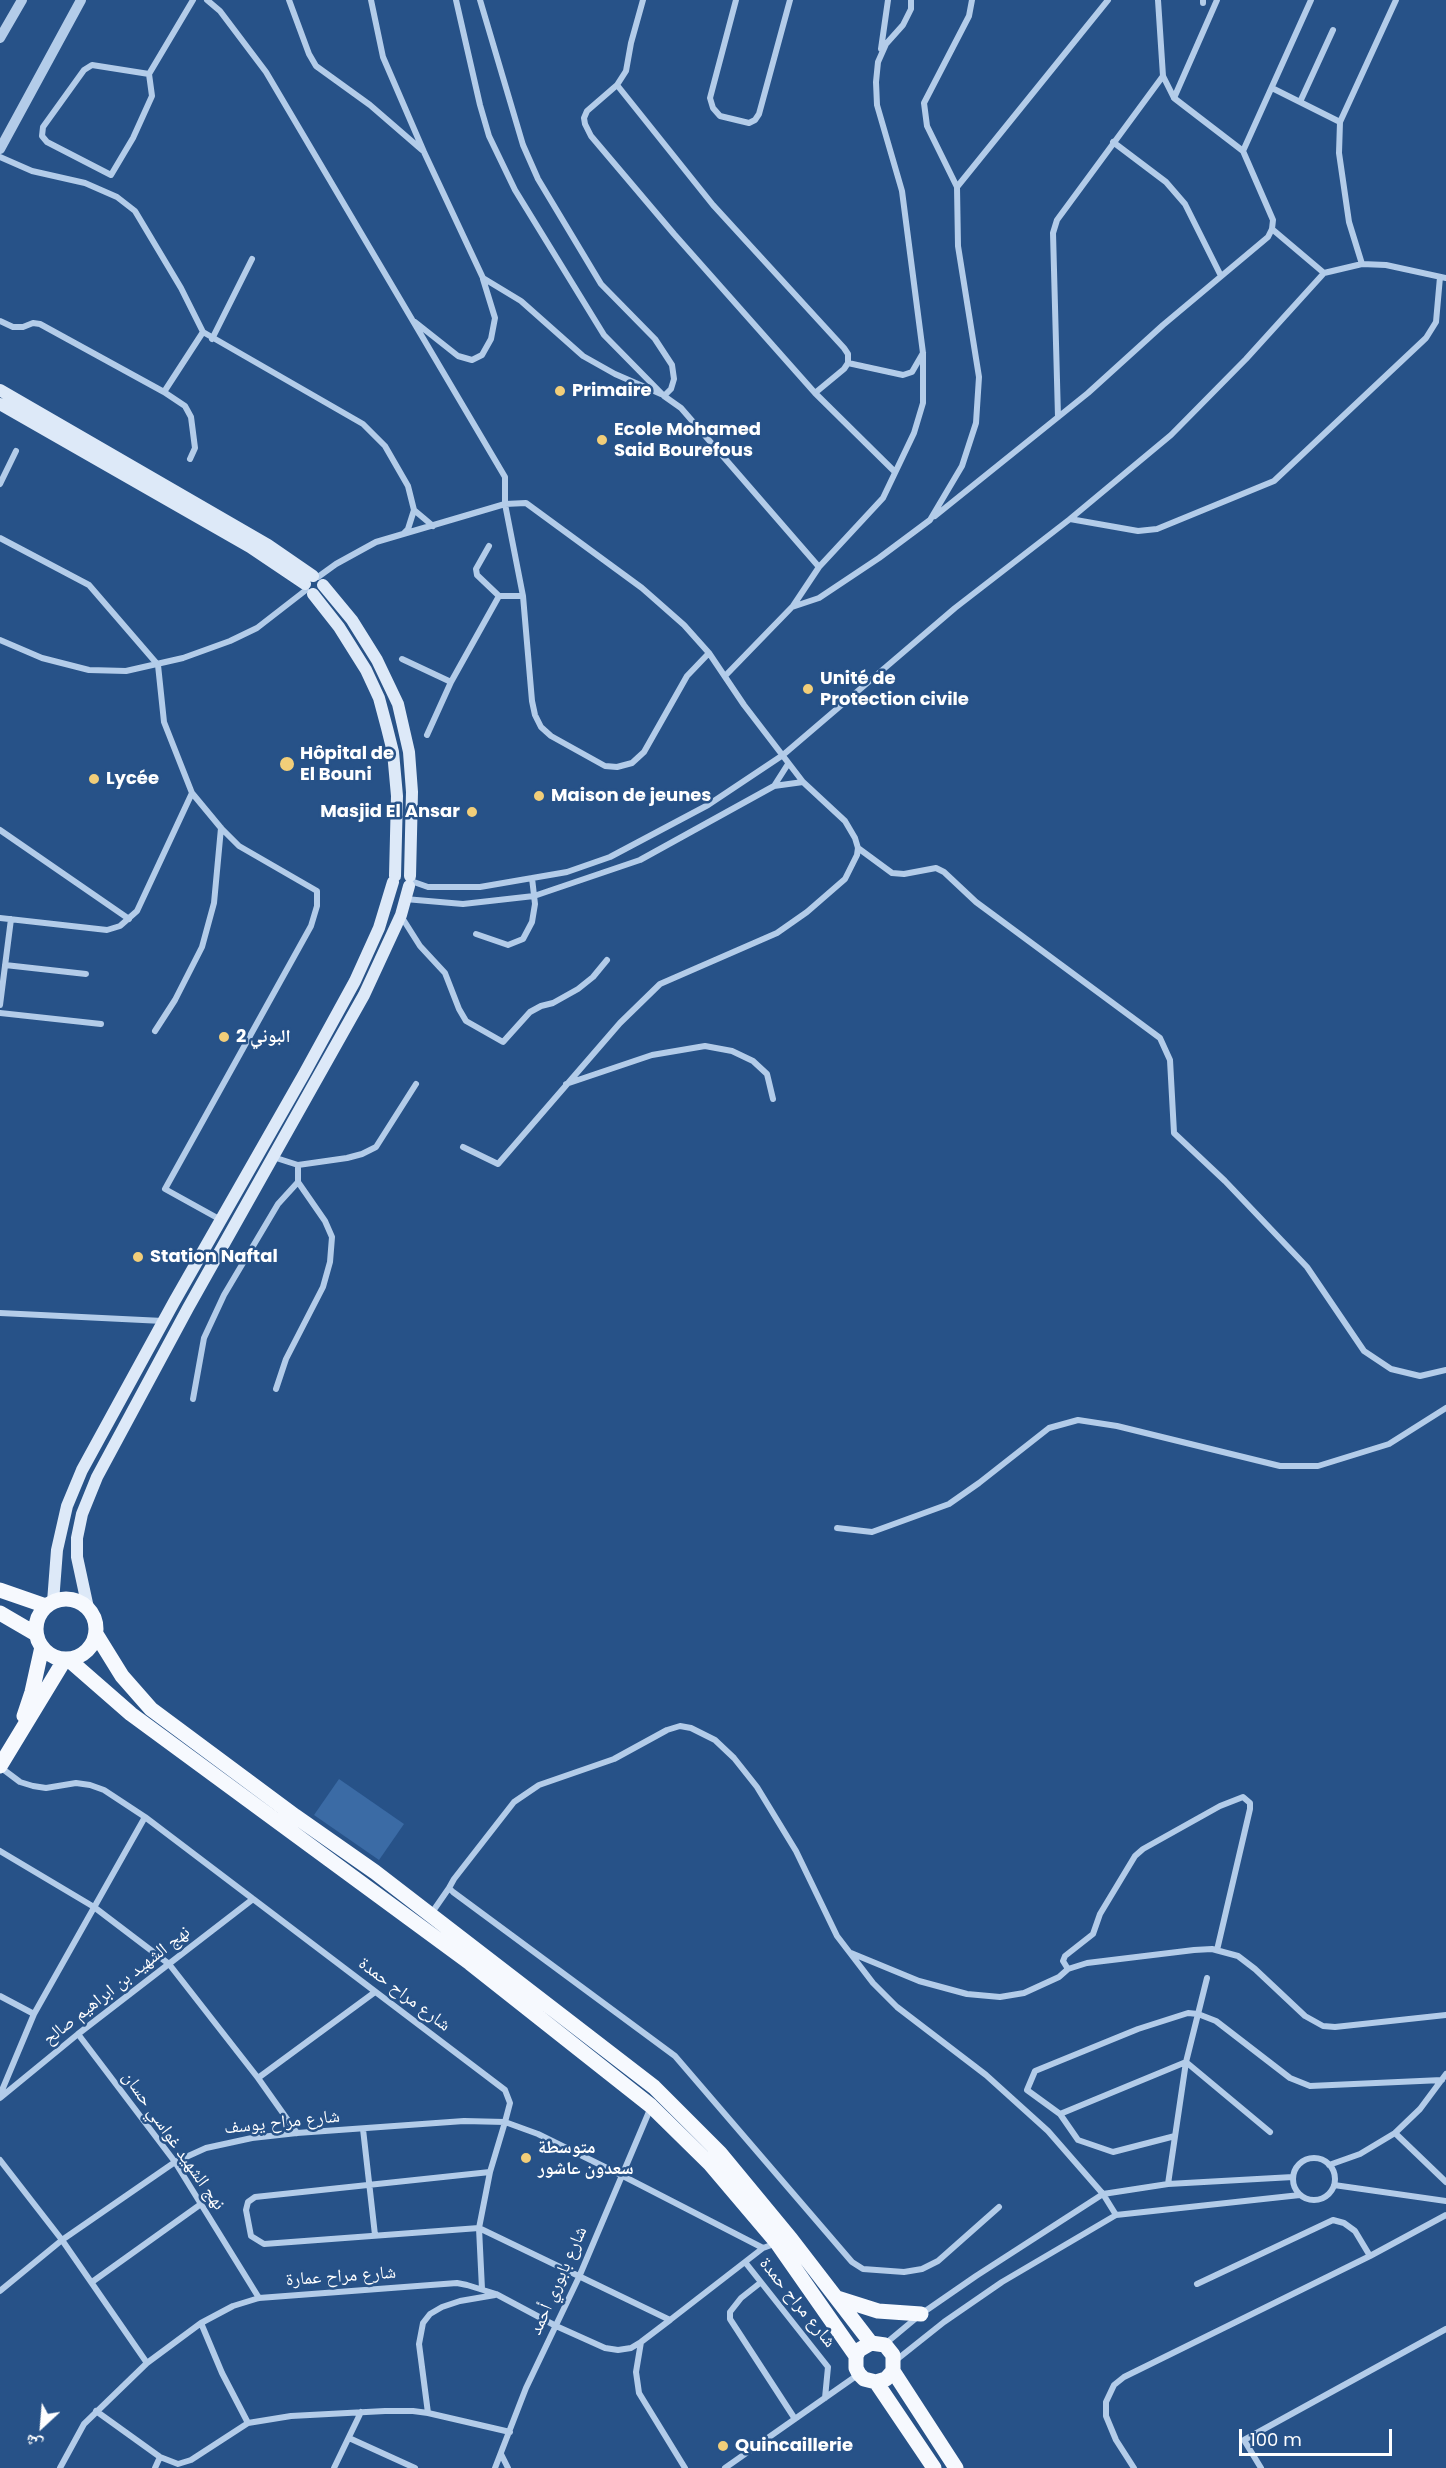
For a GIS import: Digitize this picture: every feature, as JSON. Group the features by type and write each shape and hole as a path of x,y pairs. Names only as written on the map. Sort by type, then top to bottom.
{"main road":[{"path":"0,390 268,545 313,584 351,620 377,660 398,704 409,752 412,792 410,881 401,915 364,995 97,1477 82,1514 76,1538 77,1557 96,1634 122,1676 151,1709 431,1914 654,2087 720,2153 837,2298 878,2344 893,2355 894,2366 956,2468"},
{"path":"0,404 313,584 366,670 379,698 393,753 397,795 394,879 379,928 355,981 163,1321 82,1470 67,1506 57,1550 50,1604 38,1618 39,1640 32,1692 17,1735"},
{"path":"394,879 399,889 405,889 410,881"},
{"path":"0,1590 50,1604 72,1599 88,1608"},
{"path":"0,1613 39,1640 52,1656 67,1659 83,1654 96,1634"},
{"path":"0,1767 17,1735 67,1659"},
{"path":"67,1659 131,1714 470,1963 651,2106 710,2164 856,2356"},
{"path":"837,2298 878,2311 921,2314"},
{"path":"878,2344 859,2350 856,2356 856,2368 859,2374 864,2379 876,2382 886,2379 894,2366"},
{"path":"876,2382 934,2468"}],"street":[{"path":"0,38 22,0"},
{"path":"0,149 81,0"},
{"path":"148,74 92,65 84,70 44,127 42,136 47,142 111,175 133,138 152,96 148,74 193,0"},
{"path":"207,0 220,11 266,72 505,477 505,504 524,596 535,715 541,727 551,736 605,766 632,763 644,752 687,676 709,653"},
{"path":"289,0 309,54 316,66 370,105 424,152"},
{"path":"371,0 383,57 424,152 483,278 495,318 491,339 482,355 472,360 458,356 412,320"},
{"path":"456,0 486,126 516,190 603,335 664,396 681,408 819,567"},
{"path":"480,0 523,145 538,179 601,284 655,339 672,365 674,379 671,389 664,396"},
{"path":"643,0 626,71 617,85 587,111 584,118 591,136 814,393 895,472"},
{"path":"736,0 710,98 713,108 720,116 749,123 759,114 790,0"},
{"path":"726,675 792,607 819,567 883,498 914,433 923,403 923,353 902,191 877,105 878,62 888,0"},
{"path":"878,62 886,44 903,25 911,9 911,0"},
{"path":"930,520 962,466 976,423 979,377 958,246 957,187 927,126 924,103 969,16 972,0"},
{"path":"957,187 1108,0"},
{"path":"792,607 819,598 930,520 1058,417 1268,237 1273,220 1243,151 1174,98 1163,76 1158,0"},
{"path":"1174,98 1217,0"},
{"path":"1243,151 1311,0"},
{"path":"1362,264 1348,222 1339,153 1340,122 1396,0"},
{"path":"1300,102 1333,30"},
{"path":"1058,417 1053,233 1057,220 1064,207 1163,76"},
{"path":"617,85 713,205 848,354 848,363 844,369 814,393"},
{"path":"1272,88 1340,122"},
{"path":"1113,142 1166,182 1185,204 1221,276"},
{"path":"0,158 32,171 85,183 117,197 135,211 181,288 203,332 363,424 385,446 408,486 414,510 408,529 402,535"},
{"path":"1272,228 1324,273"},
{"path":"213,339 252,259"},
{"path":"410,881 428,887 480,887 567,872 610,856 708,805 783,755 955,608 1070,519 1172,435 1246,359 1324,273 1362,264 1386,265 1443,278 1436,322 1426,338 1274,481 1157,529 1138,531 1070,519"},
{"path":"483,278 521,301 583,356 615,374 664,396"},
{"path":"0,321 13,327 40,324 165,392 185,406 191,417 195,448 190,459"},
{"path":"165,392 203,332"},
{"path":"848,363 903,375 912,372 923,353"},
{"path":"0,484 16,451"},
{"path":"0,640 42,658 89,670 126,670 158,665 208,650 257,628 313,584 376,542 505,504 526,503 642,588 684,625 726,675 744,705 788,764 803,782 845,821 855,838 858,848 857,855 845,879 807,912 777,933 660,984 634,1008 565,1084 498,1164 463,1147"},
{"path":"414,510 433,526"},
{"path":"0,538 89,585 158,665 164,722 192,793 239,846 316,891 317,906 311,926 165,1189 222,1220"},
{"path":"489,546 476,569 477,575 499,596 524,596"},
{"path":"427,735 451,682 499,596"},
{"path":"402,659 451,682"},
{"path":"774,786 788,764"},
{"path":"405,899 463,904 534,896 640,860 774,786 803,782"},
{"path":"0,918 107,930 129,919 137,911 192,793"},
{"path":"155,1031 175,1000 202,947 214,903 221,828"},
{"path":"0,830 129,919"},
{"path":"858,848 892,873 904,874 936,868 944,872 976,902 1160,1038 1170,1060 1174,1132 1225,1181 1307,1267 1364,1350 1391,1369 1420,1376 1446,1370"},
{"path":"476,934 508,945 523,939 532,922 534,896 532,878"},
{"path":"401,915 420,946 445,973 466,1021 503,1042 530,1012 553,1003 578,989 593,977 607,960"},
{"path":"0,1005 11,920"},
{"path":"5,965 86,974"},
{"path":"0,1012 101,1024"},
{"path":"565,1084 652,1055 705,1046 732,1051 753,1061 767,1074 773,1099"},
{"path":"273,1157 298,1165 363,1154 376,1147 416,1084"},
{"path":"276,1389 286,1359 323,1287 330,1262 332,1237 325,1221 298,1182 298,1165"},
{"path":"193,1399 204,1338 225,1295 278,1204 298,1182"},
{"path":"0,1313 163,1321"},
{"path":"837,1528 872,1532 949,1504 1049,1428 1078,1420 1117,1426 1280,1466 1318,1466 1389,1444 1446,1408"},
{"path":"431,1914 458,1873 514,1802 526,1792 539,1785 614,1759 667,1730 680,1726 692,1728 715,1740 734,1758 757,1787 796,1851 837,1936 873,1983 897,2007 986,2075 1048,2131 1102,2194 1116,2215"},
{"name":"شارع مراح حمدة","path":"0,1767 20,1782 33,1786 46,1788 76,1783 104,1790 145,1817 505,2090 510,2103 505,2122 538,2134 770,2245"},
{"path":"1068,1969 1063,1961 1065,1956 1093,1934 1100,1914 1136,1856 1143,1849 1220,1806 1243,1797 1250,1803 1250,1809 1217,1950"},
{"path":"0,2097 34,2014 145,1817"},
{"path":"0,1851 94,1907 169,1964 258,2078 297,2133"},
{"path":"449,1888 675,2056 852,2262 863,2269 904,2272 922,2269 938,2261 999,2207"},
{"name":"نهج الشهيد بن ابراهيم صالح","path":"0,2097 253,1899"},
{"path":"849,1952 919,1981 982,1997 1000,1997 1024,1993 1059,1977 1068,1969 1087,1963 1194,1950 1217,1950 1238,1956 1305,2016 1323,2026 1335,2027 1446,2015"},
{"path":"1168,2184 1186,2062 1207,1978"},
{"path":"258,2078 375,1992"},
{"path":"0,1996 34,2014"},
{"path":"1175,2136 1113,2152 1078,2140 1060,2114 1027,2090 1035,2071 1188,2013 1216,2021 1290,2078 1310,2085 1444,2077"},
{"name":"نهج الشهيد غواسي حسان","path":"78,2034 175,2162 259,2298"},
{"path":"1060,2114 1186,2062"},
{"path":"1186,2062 1270,2132"},
{"path":"1329,2165 1360,2154 1395,2133 1420,2109 1444,2077"},
{"name":"شارع بابوري أحمد","path":"495,2468 526,2388 579,2277 651,2106"},
{"name":"شارع مراح يوسف","path":"0,2291 62,2240 175,2162 227,2142 297,2133 464,2121 505,2122"},
{"path":"482,2289 479,2228 490,2172 505,2122"},
{"path":"363,2130 375,2235"},
{"path":"1395,2133 1446,2182"},
{"path":"1310,2158 1317,2158 1329,2165 1333,2171 1334,2185 1331,2191 1320,2199 1306,2199 1300,2195 1293,2184 1298,2164 1310,2158"},
{"path":"0,2160 62,2240 147,2363"},
{"path":"490,2172 255,2197 248,2202 246,2210 250,2236 264,2244 479,2228 670,2320"},
{"path":"878,2344 975,2276 1102,2194 1168,2184 1293,2177"},
{"path":"1334,2185 1446,2201"},
{"path":"894,2366 944,2322 1002,2282 1116,2215 1300,2195"},
{"path":"92,2282 201,2204"},
{"path":"1134,2468 1116,2440 1106,2416 1106,2402 1114,2385 1124,2377 1370,2256 1446,2214"},
{"path":"1197,2284 1333,2220 1344,2223 1355,2231 1370,2256"},
{"name":"شارع مراح عمارة","path":"60,2468 76,2435 96,2411 147,2363 201,2323 233,2306 259,2298 457,2283 496,2294 556,2326 605,2348 625,2349 641,2342 770,2245"},
{"name":"شارع مراح حمدة","path":"745,2262 828,2367 825,2398"},
{"path":"760,2283 735,2305 730,2312 730,2319 795,2419"},
{"path":"428,2413 419,2344 423,2323 430,2314 441,2307 496,2294"},
{"path":"201,2323 222,2373 248,2423"},
{"path":"1261,2468 1244,2440 1446,2329"},
{"path":"641,2342 636,2372 639,2393 685,2468"},
{"path":"724,2468 859,2374"},
{"path":"96,2411 160,2457 178,2464 185,2462 248,2423 291,2416 361,2412 428,2413 510,2432"},
{"path":"334,2468 361,2412"},
{"path":"349,2438 415,2468"},
{"path":"501,2454 508,2468"},
{"path":"155,2468 160,2457"}],"shaded area":[{"path":"339,1779 404,1824 379,1860 314,1815"}],"place":[{"name":"Primaire","path":"560,391"},
{"name":"Ecole Mohamed Said Bourefous","path":"602,440"},
{"name":"Unité de Protection civile","path":"808,689"},
{"name":"Hôpital de El Bouni","path":"287,764"},
{"name":"Lycée","path":"94,779"},
{"name":"Maison de jeunes","path":"539,796"},
{"name":"Masjid El Ansar","path":"472,812"},
{"name":"البوني 2","path":"224,1037"},
{"name":"Station Naftal","path":"138,1257"},
{"name":"متوسطة سعدون عاشور","path":"526,2158"},
{"name":"Quincaillerie","path":"723,2446"}]}
